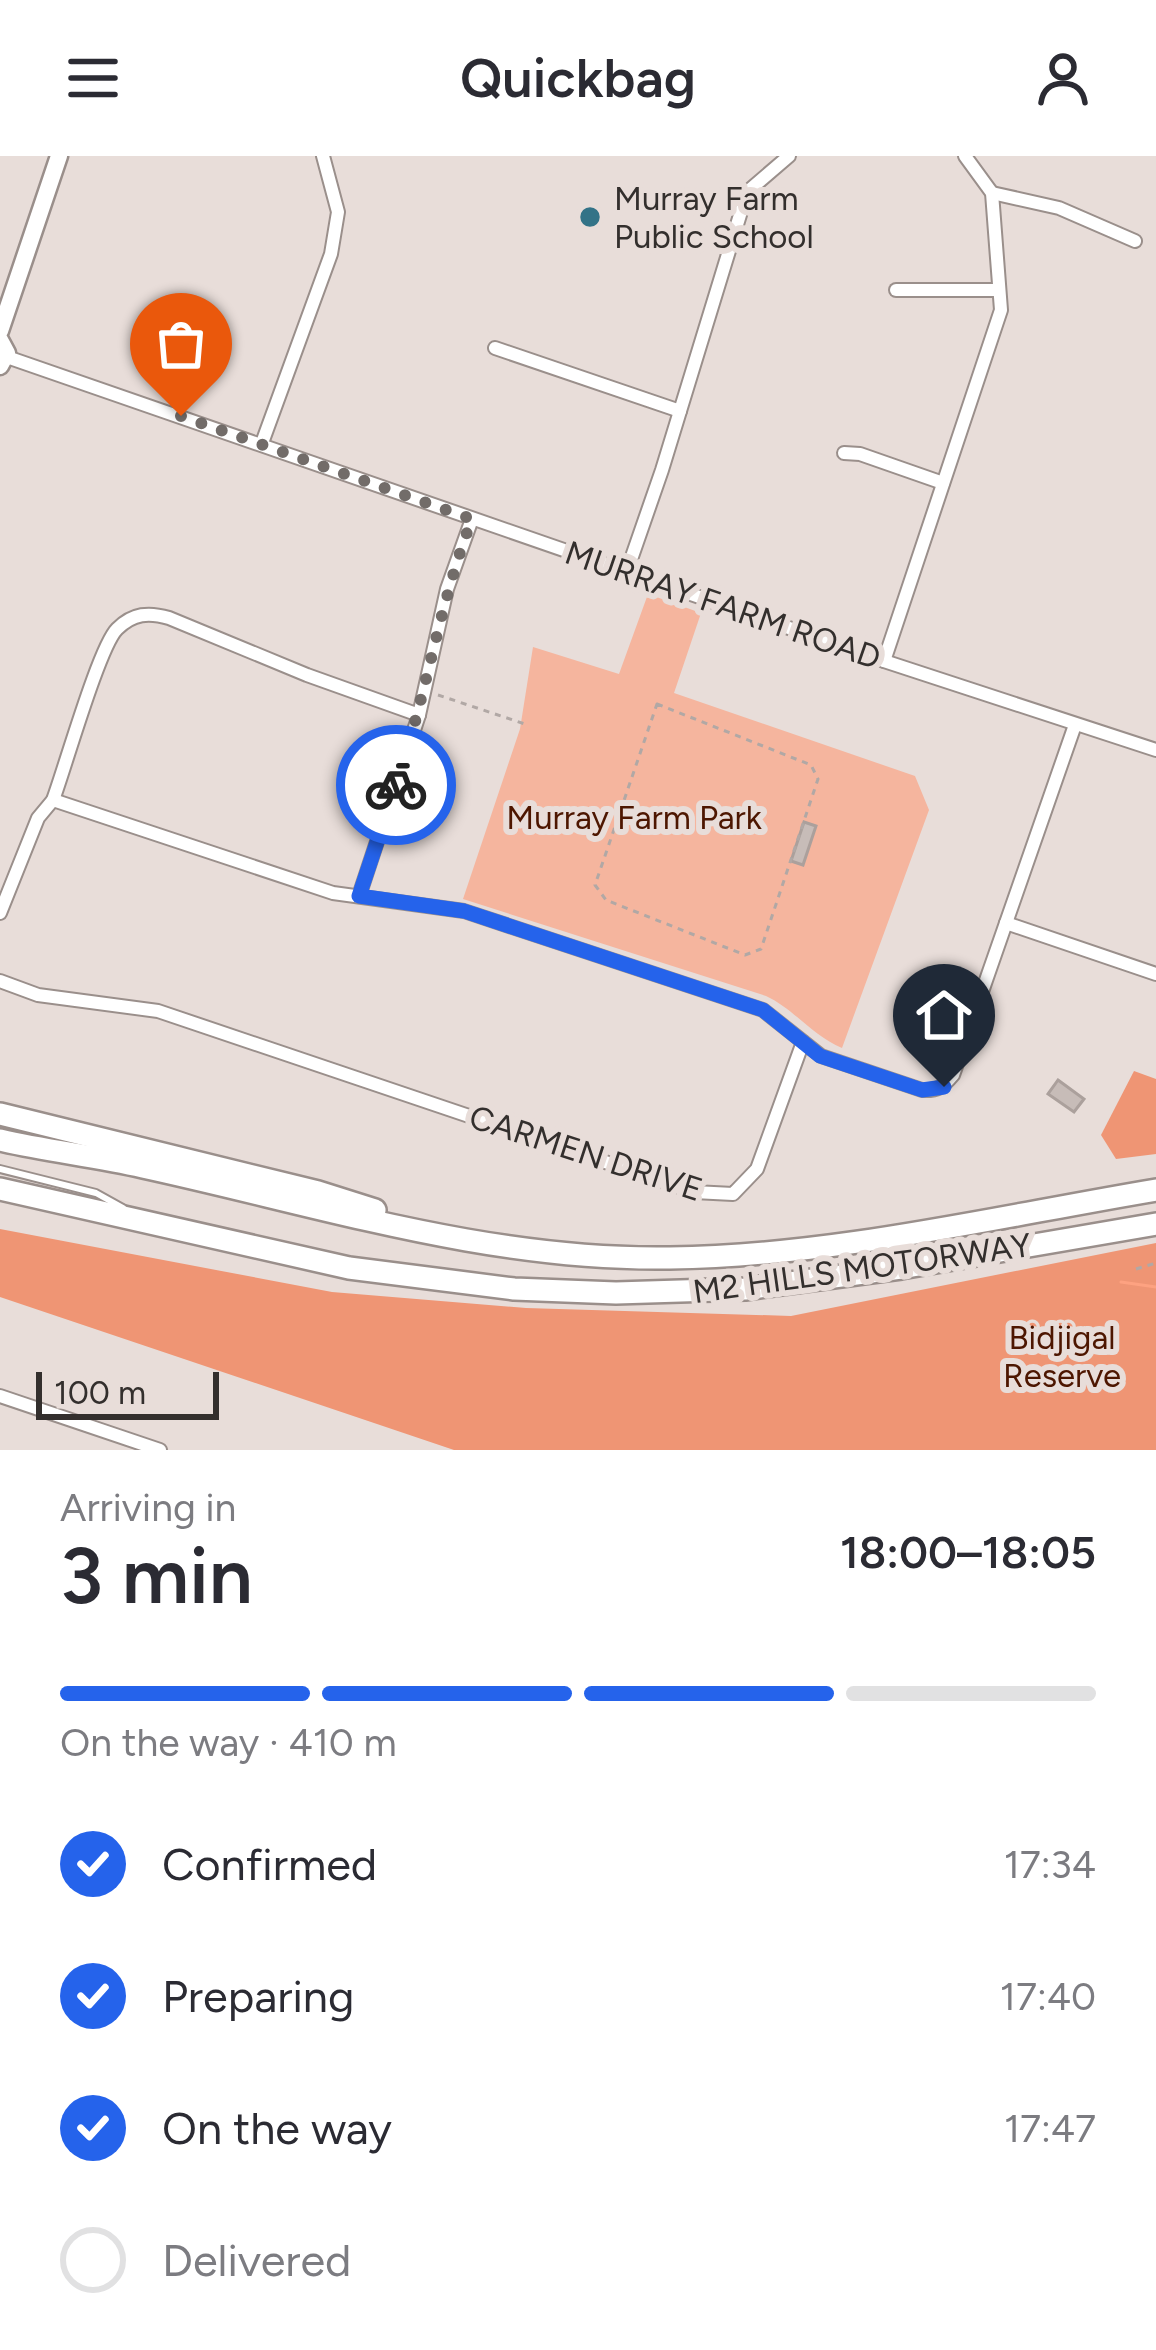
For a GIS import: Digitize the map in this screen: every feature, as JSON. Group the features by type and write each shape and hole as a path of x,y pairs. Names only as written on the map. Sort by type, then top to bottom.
{"highway":[{"name":"M2 HILLS MOTORWAY","path":"0,1114 318,1192 478,1244"},
{"name":"M2 HILLS MOTORWAY","path":"0,1144 139,1166 478,1244 550,1253 671,1258 821,1249 1156,1190"},
{"name":"M2 HILLS MOTORWAY","path":"0,1189 418,1279 616,1293 745,1289 901,1268 1156,1224"},
{"path":"0,1202 226,1252 281,1253"}],"main road":[{"path":"0,331 59,156"}],"street":[{"path":"262,443 331,254 338,212 323,156"},
{"path":"627,572 747,191 789,156"},
{"path":"884,661 1000,310 992,194 965,156"},
{"path":"992,194 1059,208 1135,241"},
{"path":"896,290 999,290"},
{"path":"495,348 680,411"},
{"name":"MURRAY FARM ROAD","path":"2,355 884,661 1156,750"},
{"path":"844,453 860,454 943,483"},
{"path":"359,896 419,715 447,589 472,519"},
{"path":"0,913 4,893 38,818 53,800 110,639 142,614 170,618 419,715"},
{"path":"53,800 333,893 464,911 763,1010 820,1056 922,1090 944,1087 953,1075 1075,725"},
{"path":"1006,923 1156,974"},
{"name":"CARMEN DRIVE","path":"0,981 38,995 158,1012 714,1195 733,1194 757,1169 803,1042"},
{"path":"0,1396 160,1450"}],"lane":[{"path":"0,1169 96,1193 147,1221"}],"path":[{"path":"425,691 525,724"},
{"path":"657,704 811,765 818,779 761,949 745,955 606,900 595,885 657,704"},
{"path":"1136,1270 1156,1263"}],"green space":[{"name":"Murray Farm Park","path":"648,594 701,613 674,693 915,776 929,810 842,1048 766,996 463,899 520,729 533,647 619,674"},
{"path":"1134,1071 1156,1079 1156,1154 1116,1159 1101,1135"},
{"name":"Bidjigal Reserve","path":"0,1229 332,1292 526,1308 791,1316 1156,1243 1156,1450 454,1450 0,1297"}],"building":[{"path":"804,822 816,826 803,865 791,861"},
{"path":"1058,1080 1084,1099 1074,1112 1048,1094"}],"waterway":[{"path":"1121,1282 1156,1287"}],"way so far":[{"path":"181,416 472,519 447,589 419,715 396,785"}],"place":[{"name":"Murray Farm Public School","path":"590,217"}],"route":[{"path":"396,785 359,896 464,911 763,1010 820,1056 922,1090 944,1087"}]}
